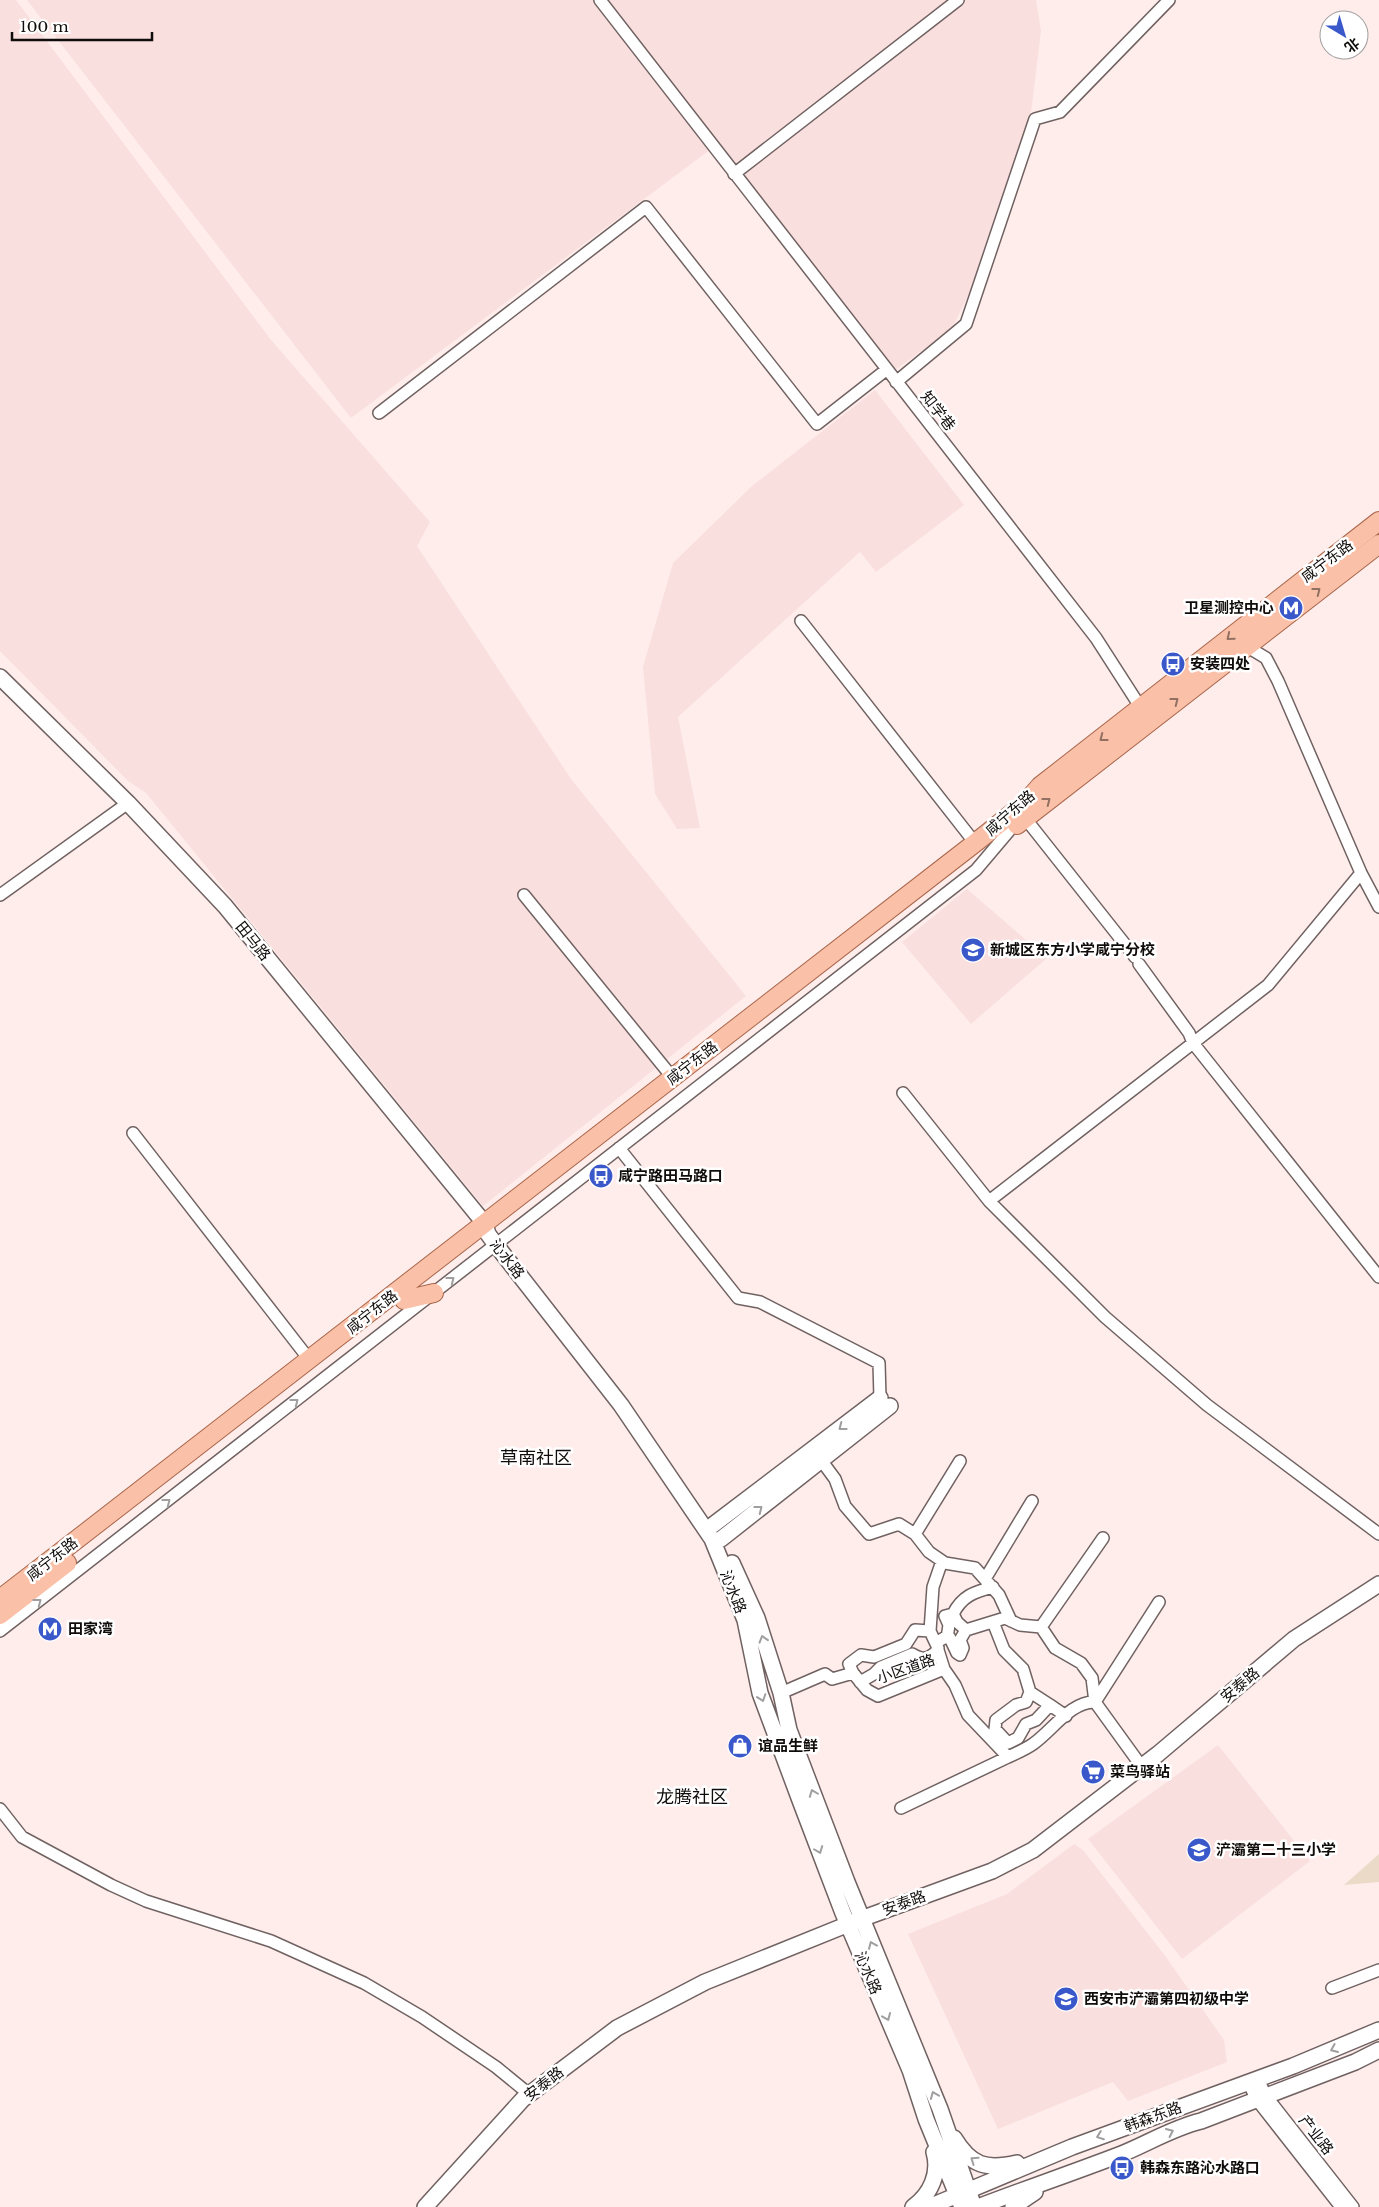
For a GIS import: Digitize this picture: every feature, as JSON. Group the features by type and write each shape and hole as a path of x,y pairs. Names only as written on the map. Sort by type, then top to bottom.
{"main road":[{"name":"咸宁东路","path":"0,1615 491,1231 1025,803 1040,786 1379,521"},
{"name":"咸宁东路","path":"2,1592 491,1231 1379,544"},
{"name":"田马路","path":"0,677 128,803 225,906 491,1231"},
{"name":"沁水路","path":"491,1231 629,1400 721,1539 757,1618 781,1693 785,1720 926,2119 963,2197 974,2207"},
{"name":"沁水路","path":"491,1231 621,1405 712,1538 745,1620 760,1693 855,1921 943,2119 963,2197"},
{"path":"404,1300 434,1293"},
{"path":"721,1539 817,1455 885,1402"},
{"path":"713,1525 817,1455"},
{"name":"安泰路","path":"425,2207 529,2094 617,2028 705,1982 855,1921 992,1871 1033,1850 1142,1767 1294,1639 1379,1584"},
{"name":"韩森东路","path":"929,2207 963,2197 1055,2154 1253,2080 1379,2030"},
{"name":"韩森东路","path":"978,2207 1134,2149 1187,2124 1201,2121 1262,2098 1355,2062 1379,2050"},
{"path":"913,2207 927,2192 936,2169 926,2119"},
{"path":"943,2119 963,2151 980,2165 999,2167 1055,2154"},
{"path":"1013,2207 1054,2180"}],"street":[{"name":"知学巷","path":"600,0 705,138 1096,638 1141,708"},
{"path":"734,174 958,0"},
{"path":"896,382 966,324 1035,119 1060,112 1169,0"},
{"path":"379,414 646,207 817,424 886,370"},
{"path":"0,1632 434,1293 491,1231 668,1072 950,852 975,843 801,621"},
{"path":"1246,646 1266,658 1278,681 1361,873 1379,907"},
{"path":"0,895 128,803"},
{"path":"1025,818 1137,961 1189,1033 1193,1043 1379,1276"},
{"path":"2,1592 305,1354 619,1148 976,870 1008,831"},
{"path":"989,1201 1268,985 1361,873"},
{"path":"524,895 668,1072"},
{"path":"904,1093 989,1201 1105,1318 1207,1405 1379,1534"},
{"path":"133,1133 305,1354"},
{"path":"619,1148 738,1298 760,1302 879,1362 885,1402"},
{"path":"817,1455 835,1479 845,1506 869,1534 898,1524 915,1534 929,1552 942,1561 975,1568 999,1595 1011,1621"},
{"path":"915,1534 960,1461"},
{"path":"944,1669 941,1643 949,1625 946,1616 953,1614 960,1601 989,1583 1032,1501"},
{"path":"1041,1627 1103,1538"},
{"path":"930,1631 933,1587 942,1561"},
{"path":"1095,1702 1159,1602"},
{"path":"953,1614 957,1622 966,1630"},
{"path":"909,1649 920,1659 926,1659 941,1643 950,1638 957,1653 960,1655 963,1648 960,1640 966,1630 1005,1618 1020,1626 1041,1627"},
{"path":"993,1622 1004,1650 1023,1669 1030,1692 1026,1702 1016,1705 996,1720 995,1729 1008,1743 1018,1738 1026,1724 1036,1720 1050,1705"},
{"path":"1041,1627 1055,1648 1081,1663 1092,1678 1095,1702 1142,1767"},
{"path":"909,1649 874,1657 860,1655 849,1664 856,1677 874,1674 881,1667 909,1649 916,1630 930,1631 941,1643"},
{"name":"小区道路","path":"781,1693 825,1674 832,1679 856,1677 867,1690 878,1696 944,1669 955,1685 968,1715 1008,1757"},
{"path":"1030,1692 1066,1716"},
{"path":"901,1808 1034,1743 1086,1702 1095,1702"},
{"path":"0,1809 22,1837 111,1885 146,1901 271,1942 364,1984 422,2017 496,2067 529,2094"},
{"path":"1332,1988 1379,1970"},
{"name":"产业路","path":"1253,2080 1262,2098 1341,2207"},
{"name":"产业路","path":"1262,2098 1353,2207"}],"shaded area":[{"path":"0,0 16,0 271,340 430,522 417,546 571,779 746,996 483,1206 146,793 128,781 0,651"},
{"path":"27,0 1036,0 1041,31 1029,129 987,258 951,330 895,370 719,143 351,418"},
{"path":"875,390 964,505 876,572 860,552 678,717 700,828 677,829 655,794 643,667 673,563 752,486"},
{"name":"新城区东方小学咸宁分校","path":"967,889 1047,958 971,1024 902,942"},
{"name":"浐灞第二十三小学","path":"1218,1745 1310,1861 1182,1959 1088,1839"},
{"name":"西安市浐灞第四初级中学","path":"1074,1844 1083,1850 1166,1957 1224,2040 1227,2062 1128,2101 1113,2082 998,2129 908,1934 1007,1894"},
{"path":"1379,1854 1379,1882 1344,1885"}],"place":[{"name":"卫星测控中心","path":"1291,608"},
{"name":"安装四处","path":"1173,664"},
{"name":"新城区东方小学咸宁分校","path":"973,950"},
{"name":"咸宁路田马路口","path":"601,1176"},
{"name":"田家湾","path":"50,1629"},
{"name":"谊品生鲜","path":"740,1746"},
{"name":"菜鸟驿站","path":"1093,1772"},
{"name":"浐灞第二十三小学","path":"1199,1850"},
{"name":"西安市浐灞第四初级中学","path":"1066,1999"},
{"name":"韩森东路沁水路口","path":"1122,2168"}],"district":[{"name":"草南社区","path":"536,1458"},
{"name":"龙腾社区","path":"692,1797"}]}
